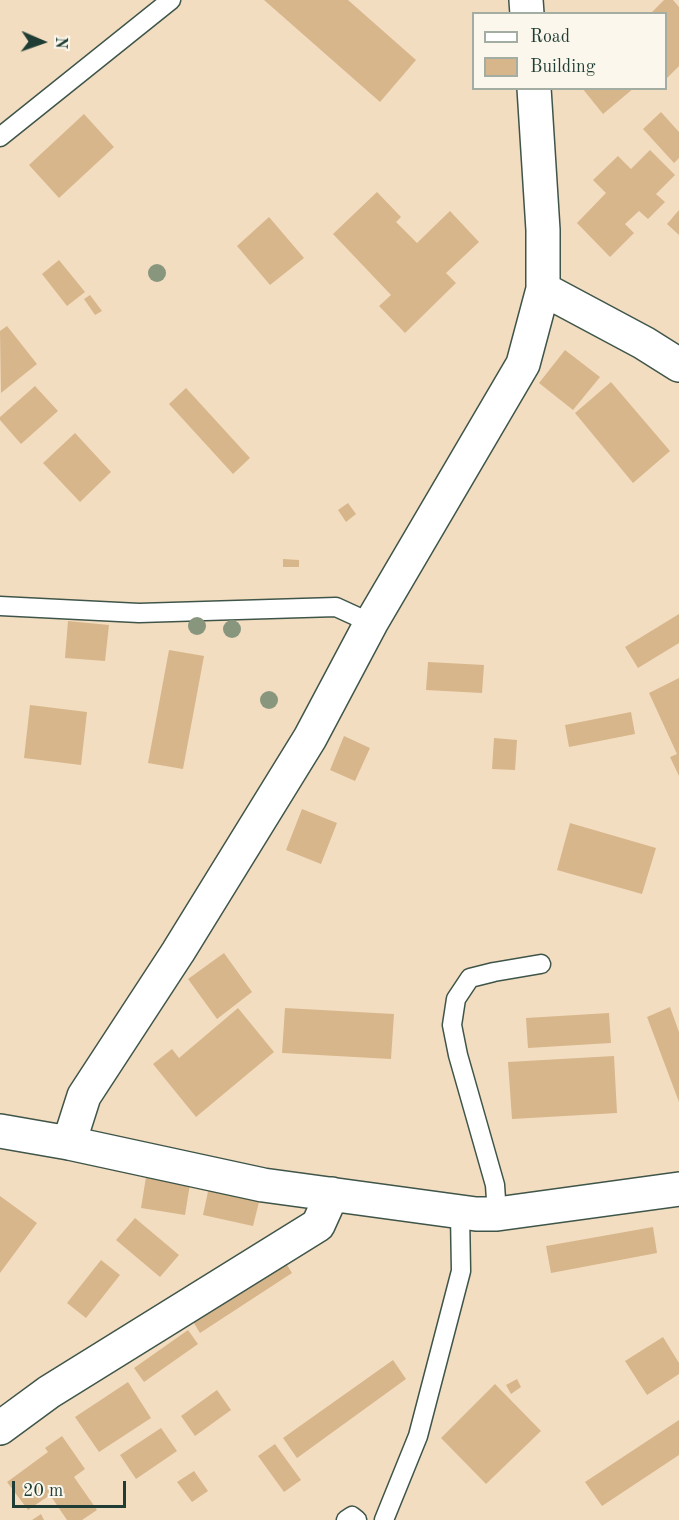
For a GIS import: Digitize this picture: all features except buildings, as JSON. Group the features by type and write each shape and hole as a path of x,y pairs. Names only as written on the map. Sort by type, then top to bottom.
{"street":[{"path":"69,1143 84,1096 310,738 371,623 523,364 543,289 543,230 534,90"},
{"path":"543,289 644,343 679,365"},
{"path":"0,1131 69,1143 262,1185 460,1213 496,1214 679,1189"},
{"path":"0,1428 49,1392 318,1225 332,1194"}],"lane":[{"path":"0,137 171,0"},
{"path":"0,606 139,613 336,607 371,623"},
{"path":"496,1214 495,1185 458,1055 452,1025 456,999 470,978 541,964"},
{"path":"384,1520 418,1436 461,1271 460,1213"},
{"path":"346,1520 352,1516 357,1520"}]}
